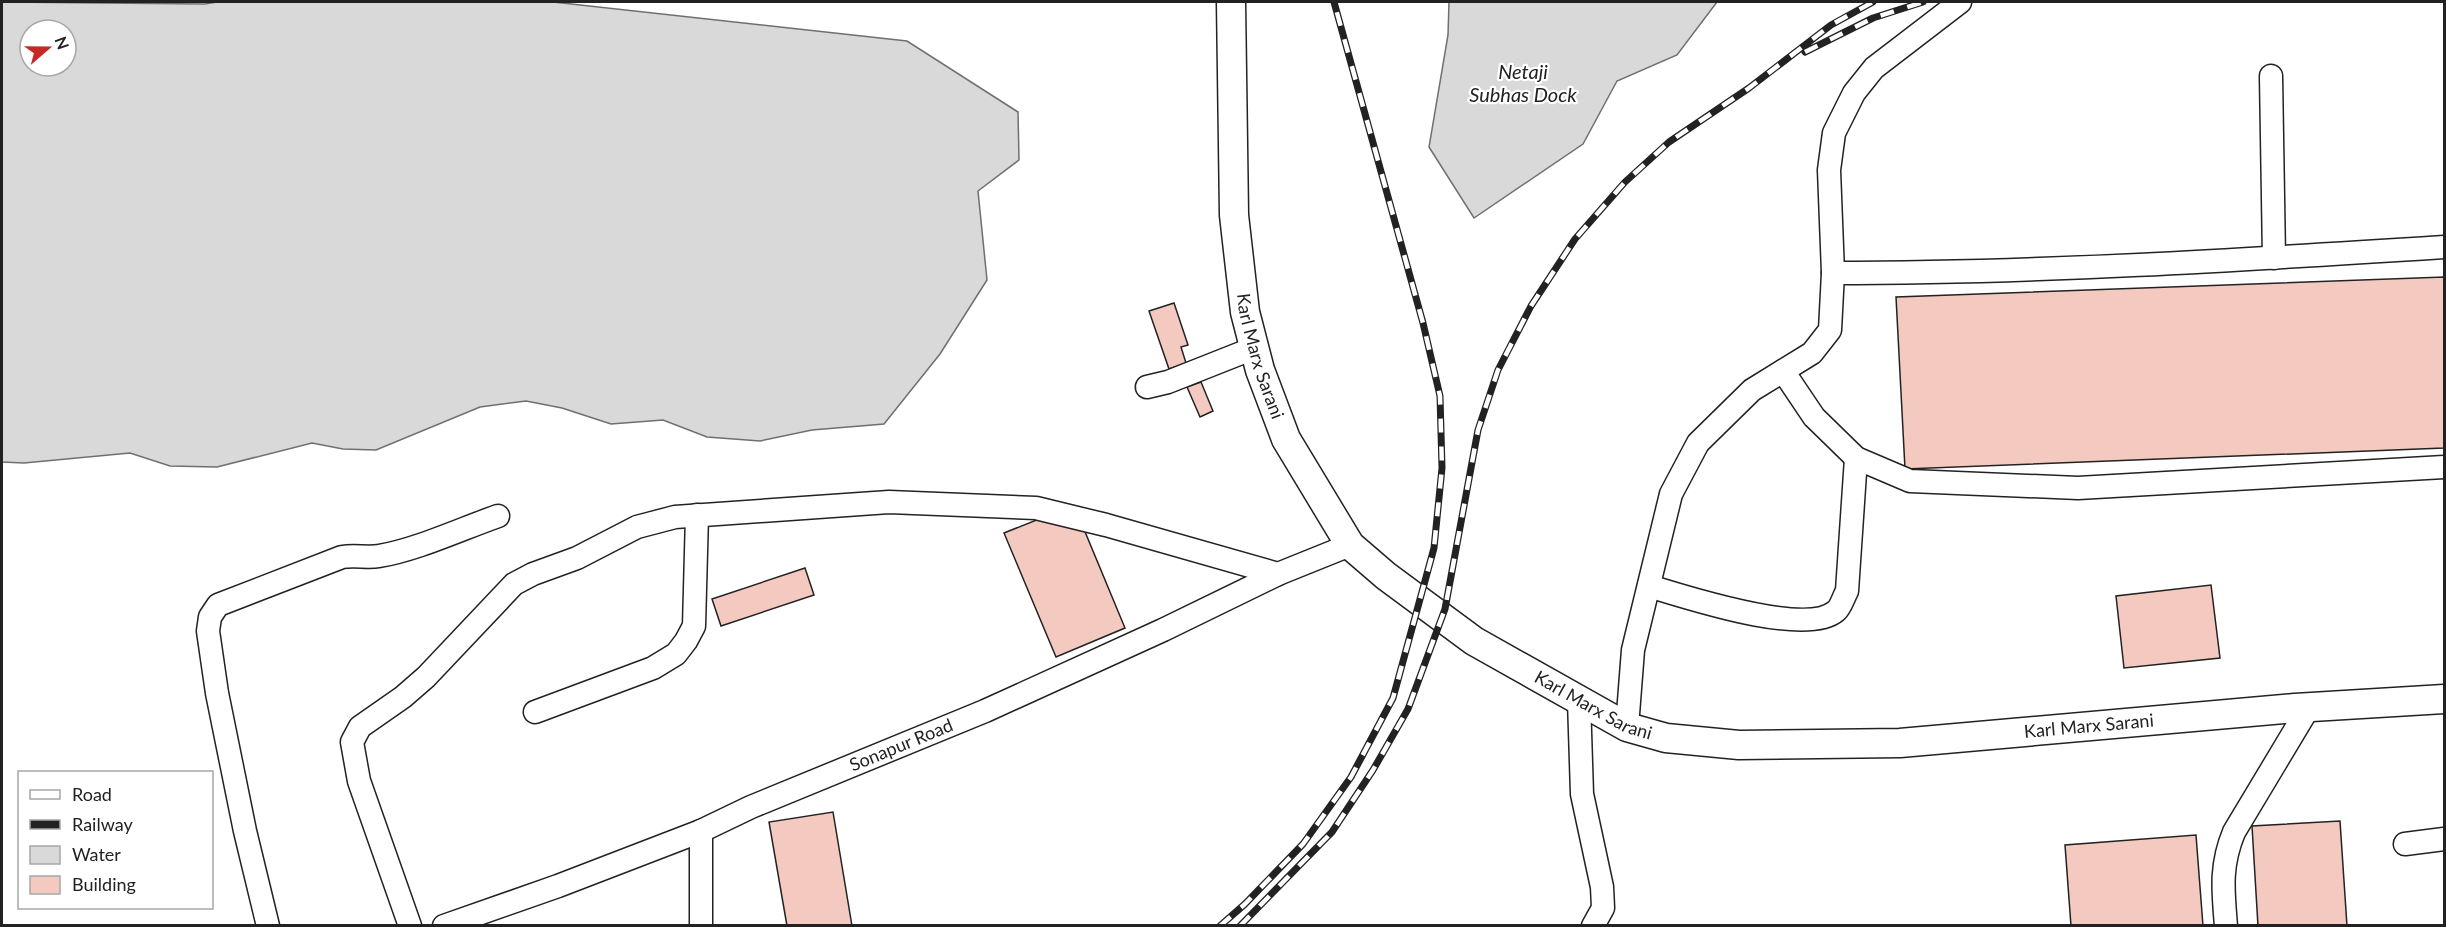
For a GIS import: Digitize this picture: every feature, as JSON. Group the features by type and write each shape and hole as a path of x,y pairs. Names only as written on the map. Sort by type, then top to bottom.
{"main road":[{"name":"Karl Marx Sarani","path":"1231,2 1234,215 1245,312 1260,370 1286,439 1350,545 1386,576 1474,641 1627,727 1666,738 1701,743 1739,745 1900,743 2309,707 2445,699"}],"street":[{"path":"1627,727 1633,650 1671,494 1698,443 1752,390 1812,353 1830,330 1833,273 1829,170 1834,133 1854,93 1874,68 1964,2"},
{"path":"2271,76 2274,258"},
{"path":"1833,273 1925,273 2274,258 2445,247"},
{"path":"1147,387 1189,375 1254,348"},
{"path":"1783,371 1814,417 1856,458 1911,481 2078,488 2445,467"},
{"path":"1649,586 1783,620 1817,620 1837,610 1846,591 1856,458"},
{"path":"410,926 359,781 352,742 360,727 403,697 426,677 514,584 533,574 578,558 637,527 675,517 889,502 1036,508 1106,525 1278,574"},
{"path":"535,712 653,668 676,654 686,641 693,626 697,515"},
{"path":"268,926 245,831 217,693 208,631 210,617 218,605 342,557 359,555 375,557 394,553 498,516"},
{"name":"Sonapur Road","path":"444,926 558,886 701,831 751,807 985,711 1163,630 1278,574 1350,545"},
{"path":"1579,700 1582,794 1602,887 1603,908 1593,926"},
{"path":"2226,926 2222,879 2229,842 2309,707"},
{"path":"701,831 701,926"},
{"path":"2405,844 2445,839"}],"water":[{"path":"2,2 205,4 217,2 553,2 907,41 1018,112 1019,160 978,191 987,280 940,354 884,424 812,430 760,441 707,437 663,420 611,424 562,408 526,401 480,407 376,450 343,449 312,443 217,467 170,466 130,453 24,463 2,462"},
{"name":"Netaji Subhas Dock","path":"1449,2 1717,2 1677,55 1617,81 1583,144 1474,218 1429,147 1448,35"}],"building":[{"path":"2444,277 2444,448 1905,469 1896,297"},
{"path":"1174,303 1188,345 1181,347 1186,363 1169,369 1149,311"},
{"path":"1201,382 1213,411 1200,417 1187,387"},
{"path":"1044,517 1083,527 1125,628 1056,657 1004,533"},
{"path":"805,568 814,595 721,626 712,599"},
{"path":"2211,585 2220,658 2124,668 2116,596"},
{"path":"833,812 852,926 787,926 769,822"},
{"path":"2340,821 2347,926 2258,926 2252,826"},
{"path":"2196,835 2203,926 2071,926 2065,845"}],"railway":[{"path":"1220,926 1245,904 1303,844 1351,777 1393,698 1434,548 1442,468 1440,396 1423,323 1334,2"},
{"path":"1240,926 1332,832 1373,770 1408,709 1445,609 1478,430 1498,370 1531,306 1575,239 1625,182 1669,142 1749,88 1831,25 1873,2"},
{"path":"1805,52 1873,18 1923,2"}]}
